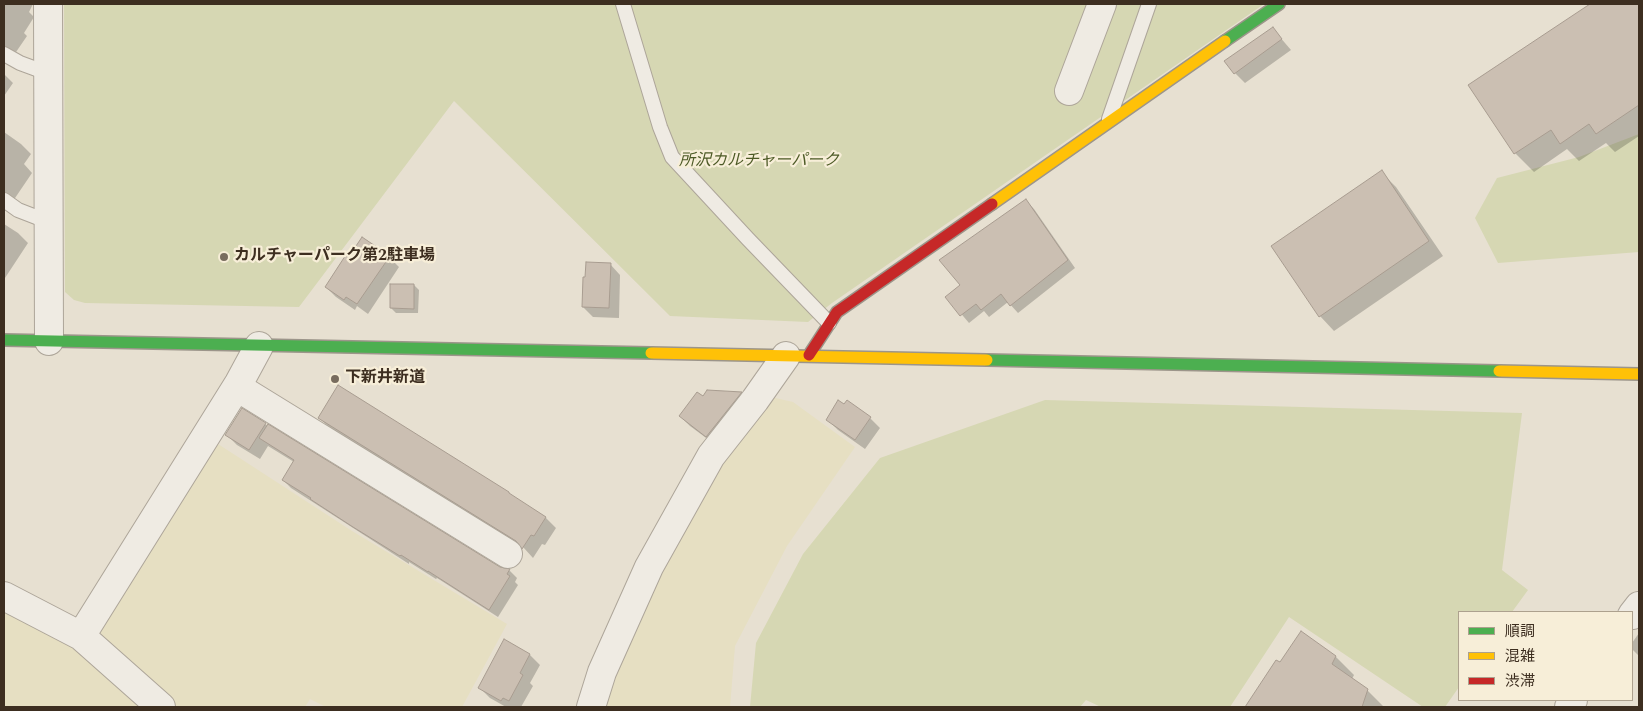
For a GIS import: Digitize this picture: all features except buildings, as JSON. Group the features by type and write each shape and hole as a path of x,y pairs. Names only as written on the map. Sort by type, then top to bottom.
{"street":[{"path":"48,4 49,340"},
{"path":"1069,91 1102,4"},
{"path":"591,707 602,672 650,567 711,456 755,400 829,323 837,312 1279,4"},
{"path":"4,340 1639,374"},
{"path":"81,636 237,387 259,346"},
{"path":"237,387 508,554"},
{"path":"4,596 81,636 161,707"}],"lane":[{"path":"623,4 660,126 672,157 748,240 829,323"},
{"path":"1108,122 1149,4"},
{"path":"4,54 20,63 47,73"},
{"path":"4,200 18,210 49,222"}],"shaded area":[{"path":"771,397 793,402 855,447 787,546 735,646 730,707 602,707 657,576 703,489"},
{"path":"215,442 352,531 507,624 462,707 326,707 310,699 305,707 178,707 101,638 100,627"},
{"path":"4,609 79,648 142,707 4,707"}],"green space":[{"name":"所沢カルチャーパーク","path":"64,4 1264,4 832,303 808,322 670,316 454,101 299,307 85,303 74,300 65,292"},
{"path":"1639,134 1639,252 1498,263 1475,218 1497,178 1579,157"},
{"path":"1045,400 1522,413 1502,570 1528,590 1513,611 1458,611 1458,688 1445,707 1423,707 1289,617 1230,707 1101,707 1086,700 1080,707 750,707 756,643 803,554 880,458"}],"traffic: fast":[{"path":"1225,41 1279,4"},
{"path":"4,340 651,353"},
{"path":"987,360 1499,371"}],"traffic: slow":[{"path":"992,204 1225,41"},
{"path":"651,353 987,360"},
{"path":"1499,371 1639,374"}],"traffic: jam":[{"path":"809,355 837,312 992,204"}],"place":[{"name":"カルチャーパーク第2駐車場","path":"224,257"},
{"name":"下新井新道","path":"335,379"}]}
